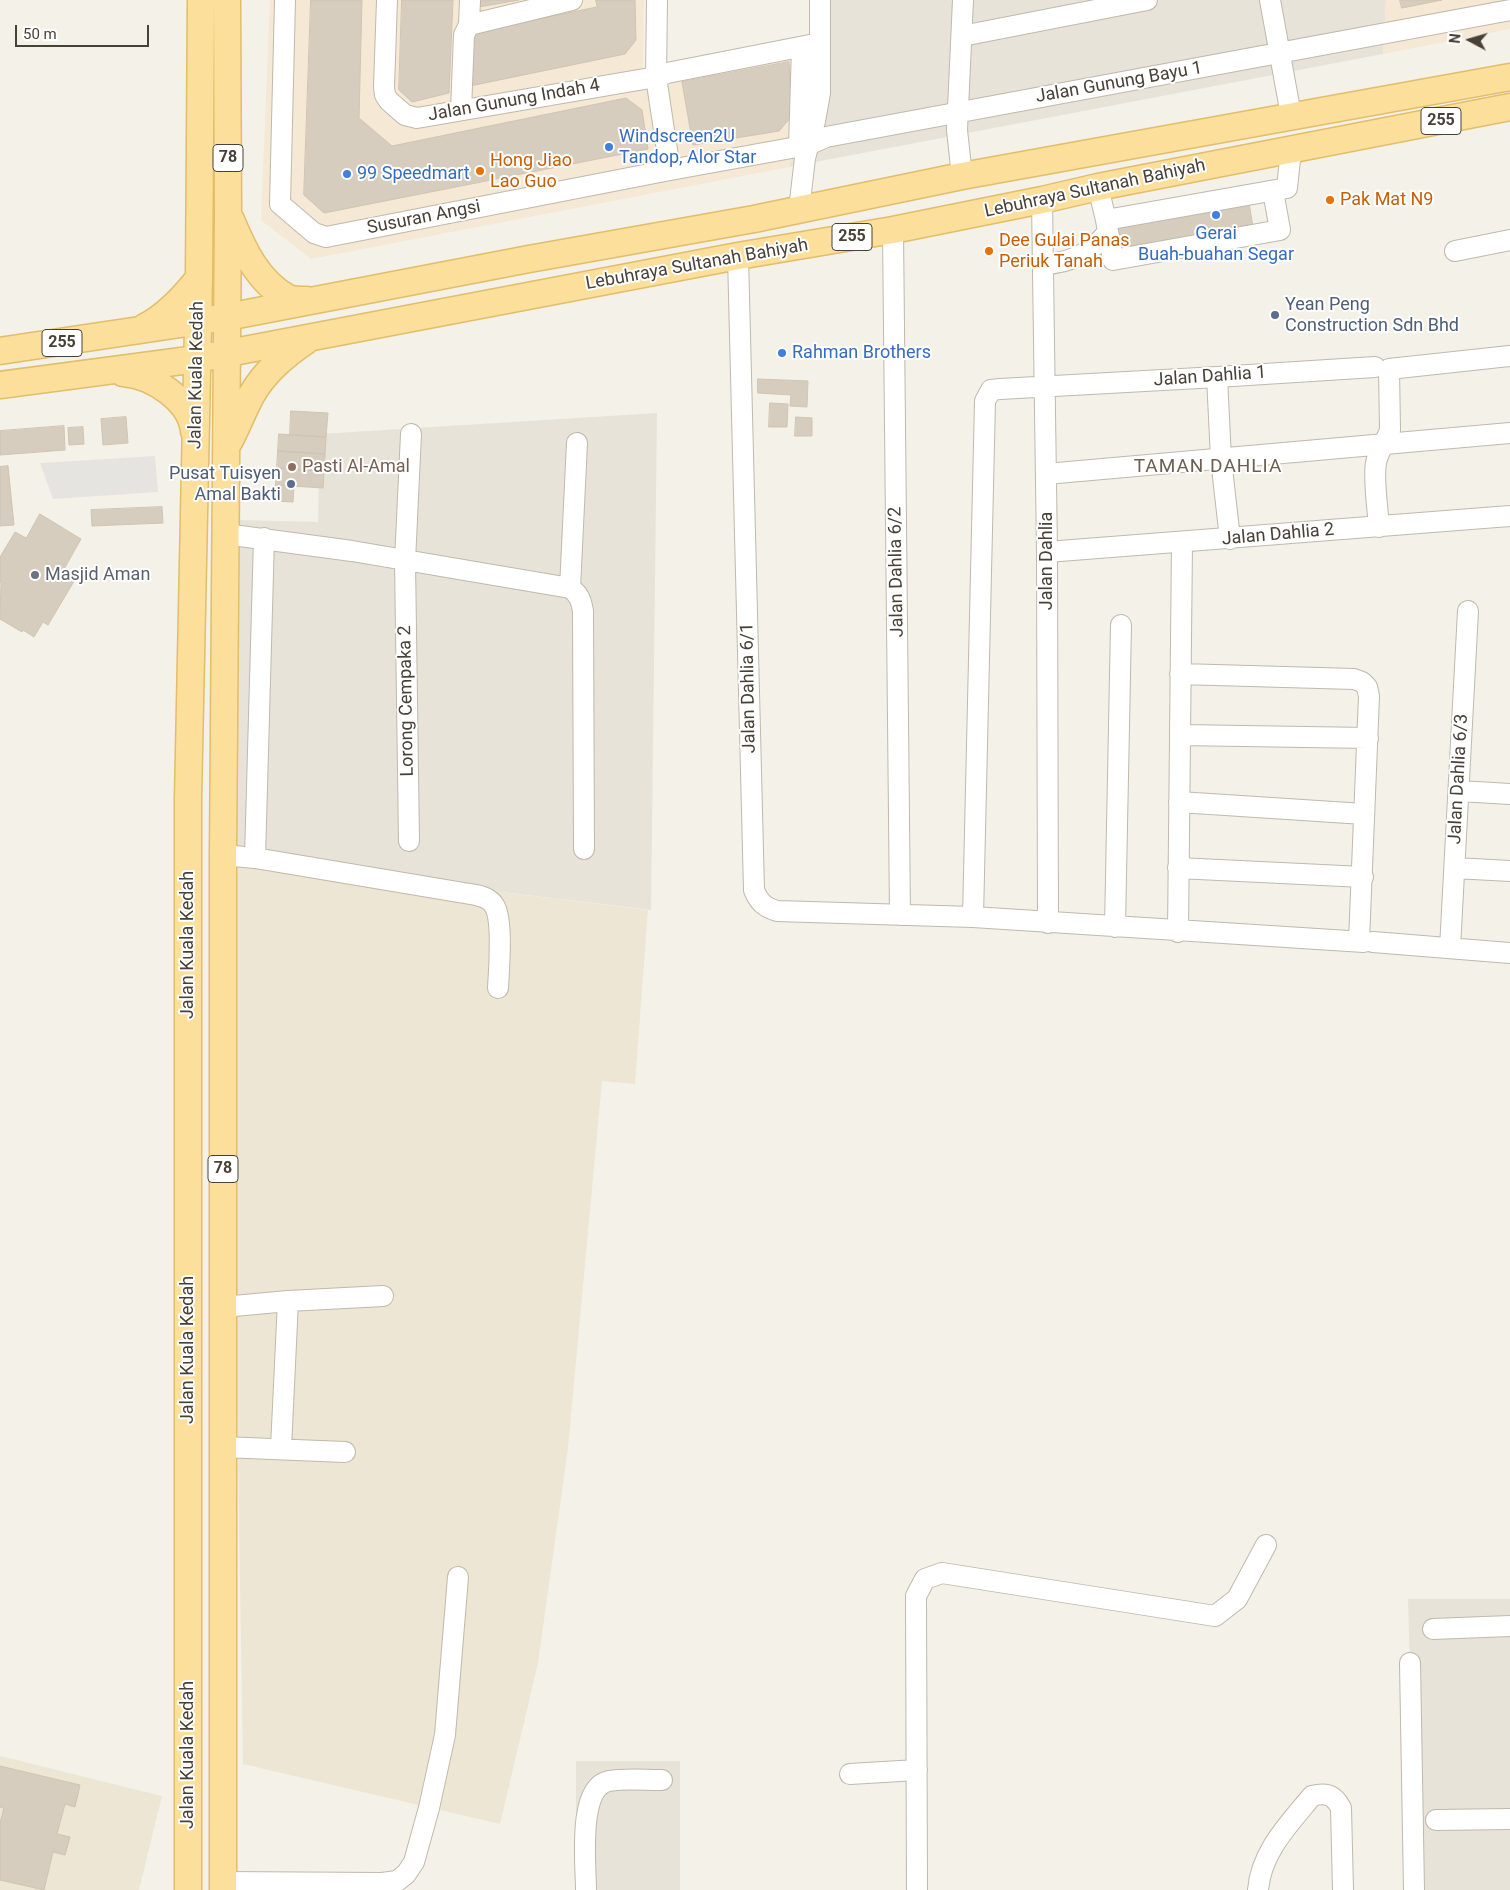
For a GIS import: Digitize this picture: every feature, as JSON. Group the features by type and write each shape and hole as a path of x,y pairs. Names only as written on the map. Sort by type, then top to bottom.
{"main road":[{"name":"Jalan Kuala Kedah","path":"188,1890 188,799 199,278 201,0"},
{"name":"Jalan Kuala Kedah","path":"223,1886 223,855 228,212 227,0"},
{"name":"Lebuhraya Sultanah Bahiyah","path":"0,351 227,317 799,210 962,176 1291,115 1510,77"},
{"name":"Lebuhraya Sultanah Bahiyah","path":"0,385 197,359 738,256 893,230 1098,187 1510,107"},
{"path":"228,212 240,242 268,284 289,299 312,300"},
{"path":"124,333 146,327 166,313 184,297 199,278"},
{"path":"226,447 252,394 268,372 288,353 311,337"},
{"path":"98,373 126,373 154,381 177,398 193,422 195,452"},
{"path":"188,799 224,799"}],"street":[{"name":"Susuran Angsi","path":"285,0 280,204 284,210 320,236 804,146"},
{"name":"Jalan Gunung Indah 4","path":"387,0 384,87 389,101 405,115 417,118 656,76 811,45"},
{"path":"461,110 464,35 468,25 470,0"},
{"path":"468,25 572,0"},
{"path":"657,0 656,76 670,170"},
{"path":"799,210 804,146 816,121 820,93 811,45 820,0"},
{"path":"962,176 958,143 958,112 963,0"},
{"path":"962,36 1146,0"},
{"path":"1270,0 1291,115"},
{"name":"Jalan Gunung Bayu 1","path":"804,146 826,137 1510,10"},
{"path":"1107,226 1286,188 1291,150"},
{"path":"1098,187 1113,260 1280,230 1273,191"},
{"name":"Jalan Dahlia","path":"1042,200 1047,552 1048,923"},
{"path":"1044,264 1056,264 1080,256 1100,242 1107,226"},
{"name":"Jalan Dahlia 6/2","path":"893,230 900,915"},
{"path":"1455,251 1510,240"},
{"name":"Jalan Dahlia 6/1","path":"738,256 754,890 759,902 777,911 973,918 1365,942 1510,953"},
{"name":"Jalan Dahlia 1","path":"973,918 985,401 991,390 1382,368 1510,356"},
{"path":"1379,527 1376,465 1382,444 1387,438 1391,420 1382,368"},
{"path":"1217,377 1221,459 1230,539"},
{"path":"1046,474 1510,433"},
{"name":"Lorong Cempaka 2","path":"409,841 405,561 411,434"},
{"path":"570,588 577,443"},
{"name":"Jalan Dahlia 2","path":"1047,552 1510,516"},
{"path":"225,534 264,538 570,588 577,592 583,611 584,849"},
{"path":"255,858 264,538"},
{"path":"1178,932 1182,543"},
{"name":"Jalan Dahlia 6/3","path":"1450,948 1468,611"},
{"path":"1115,927 1121,625"},
{"path":"1180,674 1354,679 1362,682 1366,687 1368,696 1368,738 1362,877 1365,942"},
{"path":"1180,735 1368,738"},
{"path":"1459,791 1510,794"},
{"path":"1179,802 1364,814"},
{"path":"223,855 255,858 488,898 495,906 499,917 498,988"},
{"path":"1178,868 1362,877"},
{"path":"1455,868 1510,871"},
{"path":"223,1307 288,1301 383,1296"},
{"path":"281,1448 288,1301"},
{"path":"223,1447 345,1452"},
{"path":"917,1890 916,1596 925,1579 942,1573 1215,1616 1236,1599 1266,1545"},
{"path":"223,1886 382,1883 397,1881 406,1874 414,1862 429,1808 445,1735 458,1577"},
{"path":"1433,1629 1510,1626"},
{"path":"1410,1663 1414,1890"},
{"path":"850,1774 917,1770"},
{"path":"586,1890 586,1813 590,1796 597,1787 608,1781 662,1780"},
{"path":"1258,1890 1259,1880 1273,1844 1312,1796 1321,1794 1330,1795 1336,1799 1341,1808 1343,1890"},
{"path":"1436,1820 1510,1819"}],"shaded area":[{"path":"270,0 644,0 643,69 810,35 807,118 789,167 311,259 261,220"},
{"path":"810,0 1386,0 1383,54 789,167 807,118 811,100"},
{"path":"1386,0 1510,0 1510,29 1383,54"},
{"path":"657,413 651,910 228,859 237,520 318,522 320,434"},
{"path":"155,456 158,492 53,499 40,463"},
{"path":"228,859 648,910 635,1084 602,1081 568,1448 538,1663 500,1824 243,1764"},
{"path":"1408,1599 1510,1599 1510,1890 1417,1890"},
{"path":"0,1756 162,1796 139,1890 0,1890"},
{"path":"576,1761 680,1761 680,1890 576,1890"}],"building":[{"path":"311,0 362,0 359,118 392,146 626,98 642,110 648,149 324,213 304,195"},
{"path":"402,0 453,0 449,93 412,102 399,90"},
{"path":"479,0 519,0 479,7"},
{"path":"596,0 635,0 636,40 625,54 470,86 470,33 597,7"},
{"path":"1400,0 1442,0 1402,8"},
{"path":"789,62 792,116 779,131 693,145 682,82"},
{"name":"Gerai Buah-buahan Segar","path":"1249,203 1253,227 1115,252 1111,228"},
{"path":"758,379 808,381 807,407 790,406 791,395 758,393"},
{"path":"770,403 788,404 787,427 769,427"},
{"path":"291,411 328,413 326,437 290,435"},
{"path":"126,417 128,443 103,445 101,419"},
{"path":"796,417 812,418 812,436 795,436"},
{"path":"64,426 65,450 0,455 0,431"},
{"path":"83,427 84,444 69,445 68,428"},
{"path":"279,434 326,437 325,454 278,451"},
{"path":"278,451 325,454 324,471 277,468"},
{"path":"8,466 14,525 0,526 0,467"},
{"path":"277,468 324,471 323,488 276,485"},
{"path":"276,485 294,486 293,502 275,501"},
{"path":"162,507 163,523 92,526 91,510"},
{"name":"Masjid Aman","path":"40,514 81,539 63,571 76,578 48,625 43,622 34,637 0,619 0,557 15,532 26,538"},
{"path":"0,1766 80,1785 75,1807 65,1804 57,1834 70,1837 65,1855 53,1852 44,1890 0,1880 0,1823 4,1808 0,1807"}],"place":[{"name":"Windscreen2U Tandop, Alor Star","path":"609,147"},
{"name":"Hong Jiao Lao Guo","path":"480,171"},
{"name":"99 Speedmart","path":"347,174"},
{"name":"Pak Mat N9","path":"1330,200"},
{"name":"Gerai Buah-buahan Segar","path":"1216,215"},
{"name":"Dee Gulai Panas Periuk Tanah","path":"989,251"},
{"name":"Yean Peng Construction Sdn Bhd","path":"1275,315"},
{"name":"Rahman Brothers","path":"782,353"},
{"name":"Pasti Al-Amal","path":"292,467"},
{"name":"Pusat Tuisyen Amal Bakti","path":"291,484"},
{"name":"Masjid Aman","path":"35,575"}],"district":[{"name":"TAMAN DAHLIA","path":"1208,467"}]}
